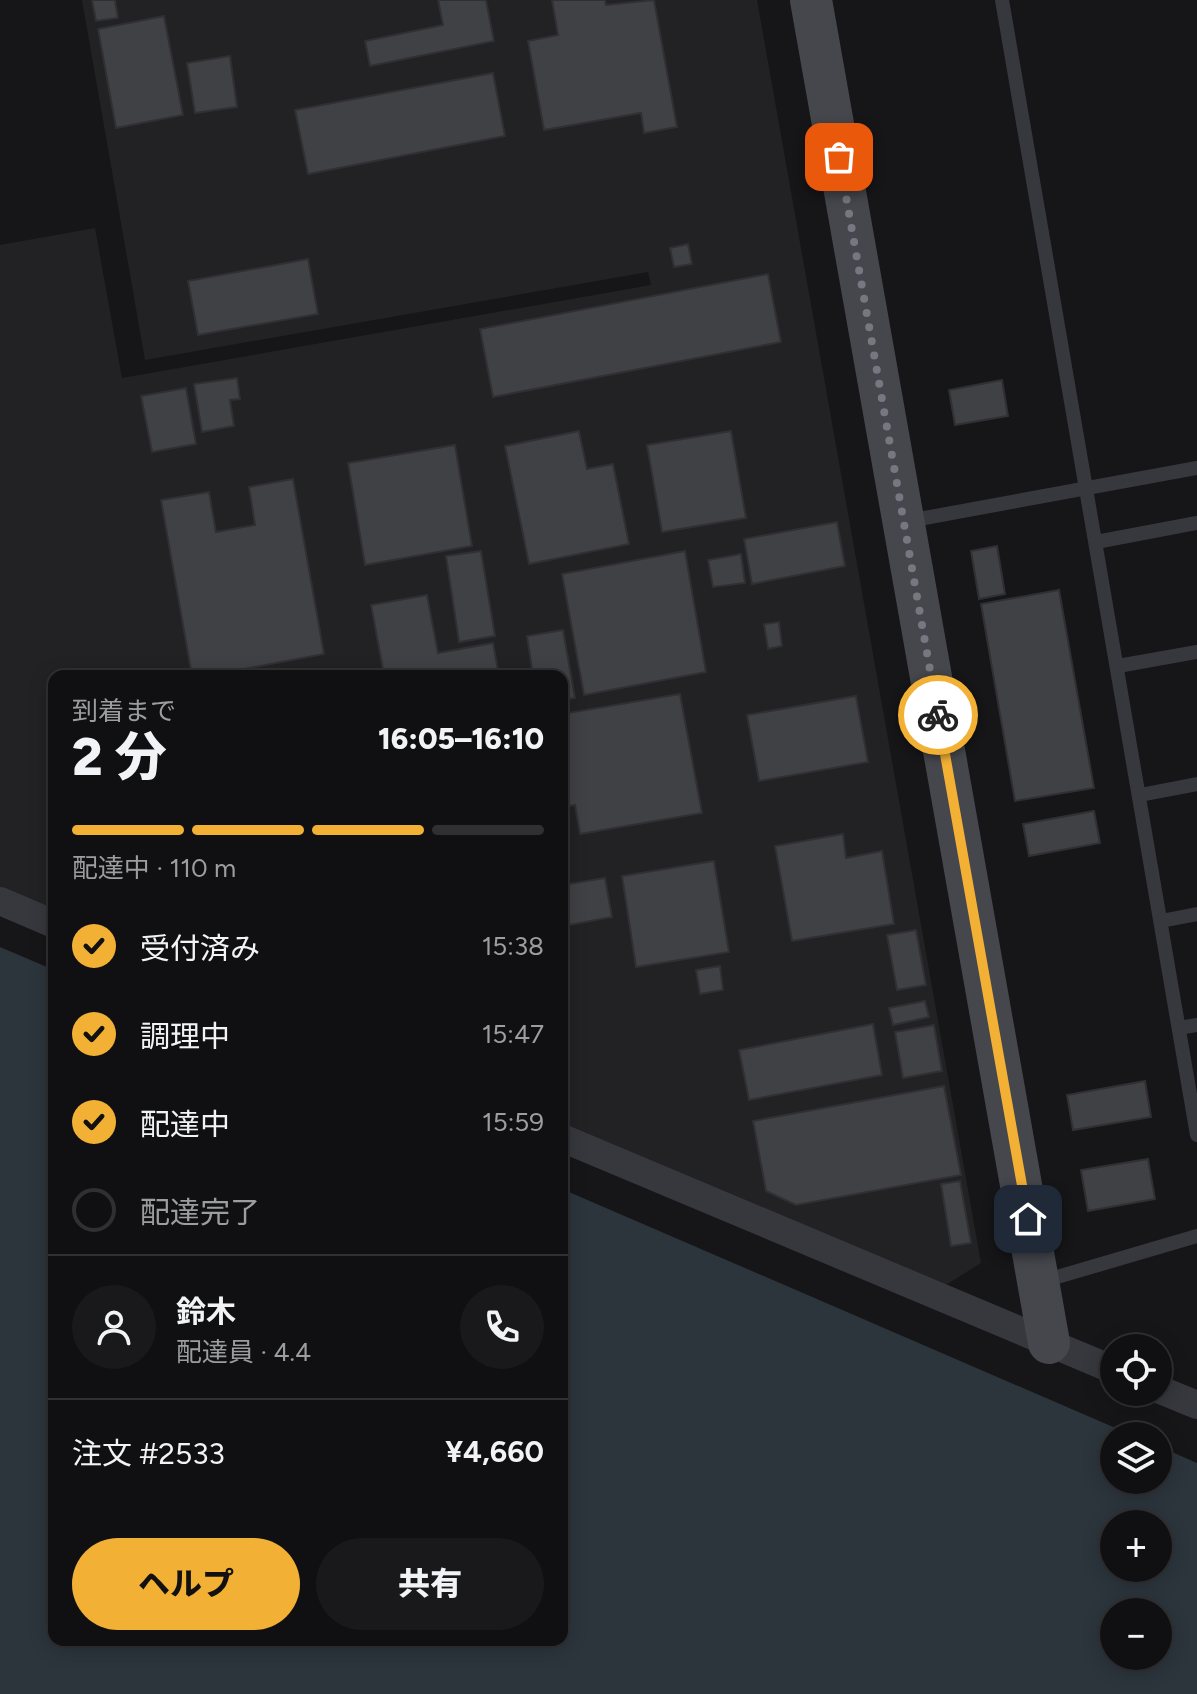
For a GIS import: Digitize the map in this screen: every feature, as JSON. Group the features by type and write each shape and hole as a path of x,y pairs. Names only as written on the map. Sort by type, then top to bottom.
{"street":[{"path":"811,0 1049,1343"},
{"path":"0,901 48,921"},
{"path":"568,1141 1100,1364"},
{"path":"1172,1395 1197,1405"}],"lane":[{"path":"1002,0 1197,1135"},
{"path":"904,521 1197,468"},
{"path":"1096,542 1197,523"},
{"path":"1118,666 1197,652"},
{"path":"1140,795 1197,784"},
{"path":"1161,921 1197,914"},
{"path":"1179,1028 1197,1025"},
{"path":"1039,1282 1197,1236"}],"shaded area":[{"path":"82,0 757,0 981,1263 941,1288 568,1133 568,670 48,670 48,913 0,892 0,245 95,228 122,378 651,285 648,272 145,360"},
{"path":"0,947 48,967 48,1646 568,1646 568,1192 1102,1422 1100,1494 1172,1494 1172,1452 1197,1463 1197,1694 0,1694"}],"building":[{"path":"92,0 115,0 118,18 96,21"},
{"path":"438,0 486,0 494,41 370,66 365,41 443,25"},
{"path":"552,0 605,0 606,5 654,0 677,127 644,133 641,113 544,130 528,41 558,35"},
{"path":"164,16 183,115 116,128 98,29"},
{"path":"230,56 237,107 195,113 187,63"},
{"path":"493,73 505,136 308,174 295,110"},
{"path":"688,244 692,264 674,267 670,248"},
{"path":"308,259 318,314 198,335 188,281"},
{"path":"768,274 781,342 493,397 480,329"},
{"path":"237,378 240,399 230,400 234,426 202,432 194,384"},
{"path":"1002,380 1008,416 955,425 949,390"},
{"path":"186,388 196,444 152,452 141,396"},
{"path":"579,431 587,469 613,464 629,544 529,564 505,446"},
{"path":"731,431 746,518 662,532 647,445"},
{"path":"455,445 472,546 365,565 348,463"},
{"path":"293,479 324,654 239,670 191,670 161,500 209,492 216,532 255,525 249,487"},
{"path":"837,522 845,566 752,584 744,539"},
{"path":"997,546 1005,594 979,599 971,551"},
{"path":"481,551 495,636 459,642 446,556"},
{"path":"685,551 706,672 584,695 562,574"},
{"path":"741,554 745,583 713,587 708,560"},
{"path":"1059,590 1094,788 1015,801 981,604"},
{"path":"427,595 438,653 493,643 498,670 383,670 371,605"},
{"path":"779,622 782,646 768,649 764,624"},
{"path":"563,630 575,698 568,699 568,670 532,670 527,636"},
{"path":"680,694 702,813 580,834 575,805 568,806 568,713"},
{"path":"856,696 868,762 759,781 747,715"},
{"path":"1094,811 1100,843 1029,856 1023,824"},
{"path":"843,834 846,858 882,851 894,924 792,941 775,846"},
{"path":"714,861 729,952 636,967 622,876"},
{"path":"605,878 612,917 569,925 568,884"},
{"path":"916,930 926,985 897,990 887,935"},
{"path":"720,966 723,990 700,994 696,970"},
{"path":"925,1001 929,1017 893,1025 889,1008"},
{"path":"873,1024 882,1075 749,1100 739,1050"},
{"path":"934,1025 942,1071 903,1078 895,1032"},
{"path":"1145,1081 1151,1117 1073,1130 1067,1095"},
{"path":"944,1086 961,1175 796,1205 766,1191 753,1121"},
{"path":"1148,1159 1155,1199 1088,1211 1081,1170"},
{"path":"960,1181 971,1243 951,1246 941,1184"}],"way so far":[{"path":"839,157 938,715"}],"route":[{"path":"938,715 1028,1219"}]}
